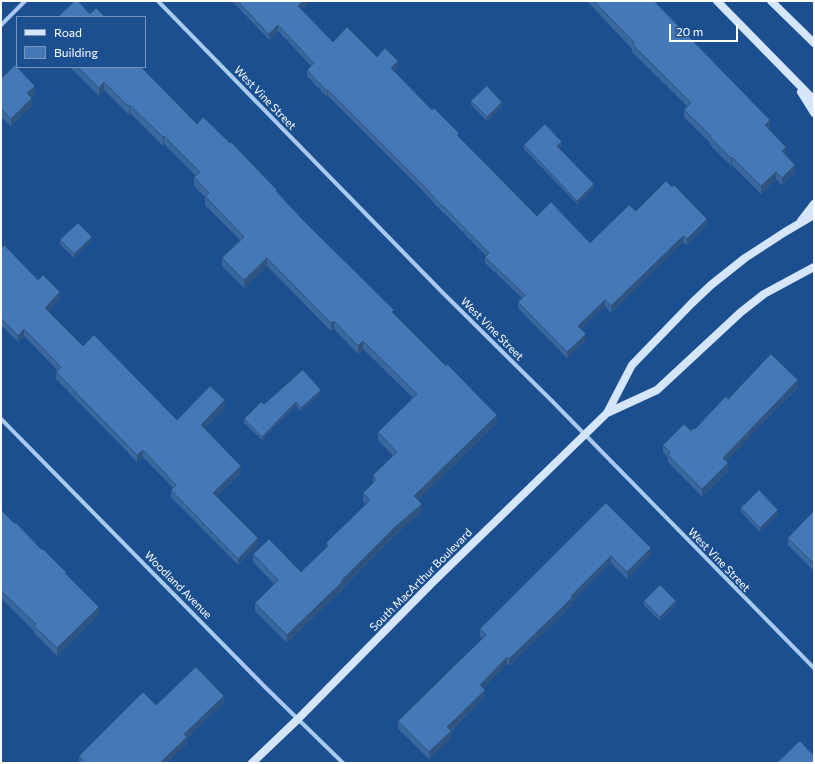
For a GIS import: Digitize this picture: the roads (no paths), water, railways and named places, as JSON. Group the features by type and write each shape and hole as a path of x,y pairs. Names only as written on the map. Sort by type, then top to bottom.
{"main road":[{"path":"717,1 814,100"},
{"path":"771,1 814,43"},
{"path":"790,76 814,113"},
{"path":"799,224 814,204"},
{"name":"South MacArthur Boulevard","path":"607,414 632,365 692,303 711,285 745,258 814,215"},
{"name":"South MacArthur Boulevard","path":"252,763 298,719 433,582 607,414 657,390 741,312 764,294 814,267"}],"street":[{"path":"1,25 25,1"},
{"name":"West Vine Street","path":"158,1 442,292 585,434 814,668"},
{"name":"Woodland Avenue","path":"1,419 343,763"}]}
